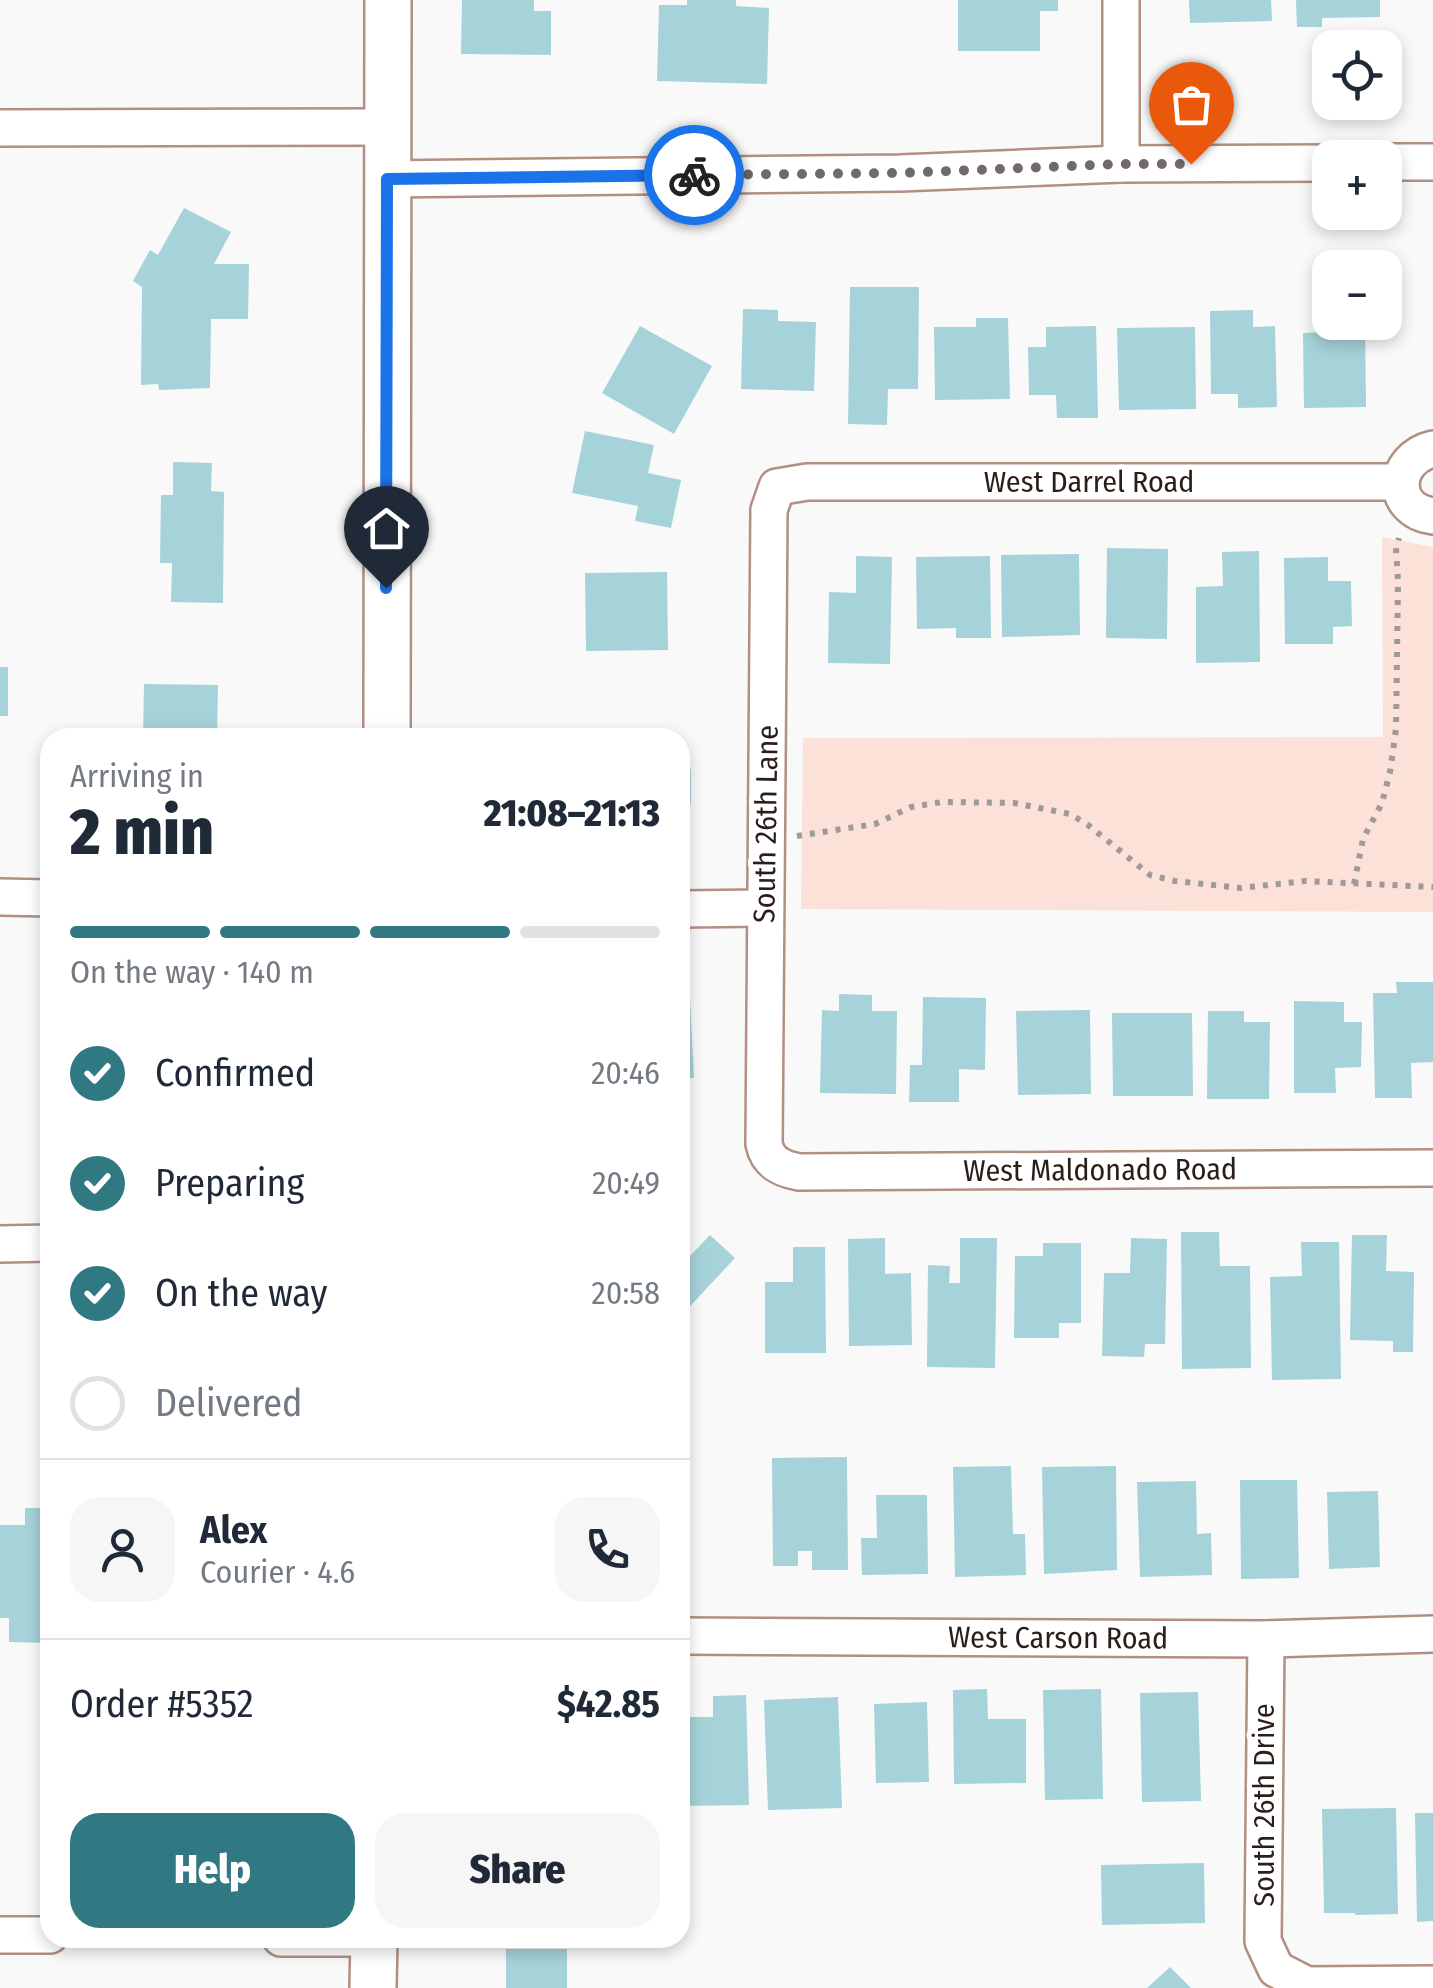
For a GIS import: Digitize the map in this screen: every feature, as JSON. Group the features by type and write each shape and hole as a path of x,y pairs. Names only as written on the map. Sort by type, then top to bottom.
{"main road":[{"path":"387,728 388,0"},
{"path":"373,1988 374,1948"}],"street":[{"path":"1121,0 1121,164"},
{"path":"0,128 387,127"},
{"path":"1402,162 1433,162"},
{"path":"387,179 1312,163"},
{"path":"1416,503 1404,468 1414,456 1433,449"},
{"name":"West Darrel Road","path":"776,487 807,482 1416,503"},
{"name":"South 26th Lane","path":"770,1160 764,1144 768,510 776,487"},
{"path":"0,897 40,898"},
{"path":"690,909 765,908"},
{"name":"West Maldonado Road","path":"770,1160 799,1172 1433,1168"},
{"path":"0,1244 40,1243"},
{"name":"West Carson Road","path":"690,1636 1266,1639 1433,1634"},
{"name":"South 26th Drive","path":"1266,1639 1263,1941 1276,1969 1308,1985 1433,1984"},
{"path":"1,1937 40,1935"}],"path":[{"path":"1354,884 1363,839 1382,803 1390,772 1396,729 1396,548 1416,503"},
{"path":"766,840 875,824 910,807 942,802 1014,803 1070,814 1150,875 1175,881 1240,888 1305,882 1433,887"}],"shaded area":[{"path":"1382,537 1433,547 1433,912 801,909 803,738 1383,737"}],"building":[{"path":"462,0 534,0 534,11 551,11 551,55 461,54"},
{"path":"687,0 736,0 736,6 769,8 767,84 657,81 659,5 687,5"},
{"path":"958,0 1058,0 1058,11 1040,11 1040,51 958,51"},
{"path":"1189,0 1271,0 1272,21 1190,23"},
{"path":"1296,0 1380,0 1380,17 1322,18 1322,27 1297,27"},
{"path":"184,208 231,232 214,264 249,264 248,319 211,319 210,388 159,390 158,384 141,385 142,287 133,281 150,250 158,255"},
{"path":"850,287 919,287 918,389 888,389 887,425 848,424"},
{"path":"743,309 778,310 778,321 816,322 814,391 741,389"},
{"path":"1253,310 1253,327 1275,326 1277,407 1238,408 1238,394 1211,394 1210,311"},
{"path":"976,318 1008,318 1010,399 935,400 934,327 976,327"},
{"path":"640,326 712,366 674,434 602,393"},
{"path":"1096,326 1098,418 1057,418 1056,395 1029,395 1028,347 1046,347 1046,327"},
{"path":"1195,327 1196,409 1119,410 1117,328"},
{"path":"1303,333 1312,333 1312,340 1365,340 1366,407 1304,408"},
{"path":"585,431 654,445 648,473 681,480 671,528 635,521 638,506 572,493"},
{"path":"173,462 212,463 211,491 224,492 223,603 171,602 172,563 160,563 161,495 173,495"},
{"path":"1107,548 1168,549 1167,639 1106,638"},
{"path":"1259,551 1260,662 1196,663 1196,587 1223,586 1222,552"},
{"path":"1079,554 1080,635 1002,637 1001,555"},
{"path":"856,556 892,557 890,664 828,663 829,592 856,593"},
{"path":"990,556 991,638 956,638 956,628 917,629 916,557"},
{"path":"1328,557 1328,581 1351,581 1352,626 1333,627 1333,644 1285,644 1284,558"},
{"path":"667,572 668,650 586,651 585,573"},
{"path":"0,667 8,667 8,716 0,716"},
{"path":"144,684 218,685 217,728 143,728"},
{"path":"1396,982 1433,982 1433,1062 1411,1063 1412,1098 1375,1098 1373,993 1397,993"},
{"path":"839,994 872,995 872,1011 897,1011 896,1094 820,1093 822,1010 839,1011"},
{"path":"923,997 986,998 985,1070 959,1069 959,1102 909,1102 910,1065 922,1065"},
{"path":"690,999 694,1078 690,1078"},
{"path":"1294,1001 1344,1002 1344,1022 1362,1022 1361,1067 1335,1068 1336,1093 1294,1093"},
{"path":"1090,1010 1091,1094 1018,1095 1016,1011"},
{"path":"1208,1011 1244,1011 1244,1022 1270,1022 1269,1099 1207,1099"},
{"path":"1112,1013 1192,1013 1193,1096 1113,1096"},
{"path":"1181,1232 1219,1232 1220,1266 1250,1266 1251,1368 1182,1369"},
{"path":"710,1235 735,1258 690,1306 690,1256"},
{"path":"1352,1235 1387,1235 1386,1271 1414,1272 1413,1352 1393,1352 1393,1341 1350,1340"},
{"path":"885,1238 885,1274 911,1273 912,1345 849,1346 848,1239"},
{"path":"960,1238 997,1238 995,1368 927,1367 928,1265 950,1266 949,1283 960,1283"},
{"path":"1131,1238 1167,1239 1165,1344 1145,1344 1144,1357 1102,1356 1104,1273 1130,1273"},
{"path":"1301,1242 1339,1242 1341,1379 1272,1380 1270,1277 1302,1276"},
{"path":"1043,1243 1081,1243 1081,1323 1059,1323 1059,1338 1014,1338 1015,1256 1043,1256"},
{"path":"793,1247 825,1247 826,1353 765,1353 765,1282 793,1282"},
{"path":"847,1457 848,1570 812,1570 812,1551 798,1551 798,1566 773,1566 772,1458"},
{"path":"1011,1466 1013,1534 1025,1534 1026,1575 955,1577 953,1467"},
{"path":"1116,1466 1117,1570 1044,1574 1042,1467"},
{"path":"1240,1480 1297,1480 1299,1578 1241,1579"},
{"path":"1196,1481 1197,1534 1211,1533 1212,1575 1140,1577 1137,1482"},
{"path":"1378,1491 1380,1567 1329,1569 1327,1492"},
{"path":"876,1495 927,1495 928,1574 862,1575 861,1538 877,1538"},
{"path":"25,1508 40,1508 40,1643 9,1642 9,1618 0,1618 0,1525 25,1525"},
{"path":"987,1689 988,1719 1026,1719 1026,1783 954,1784 953,1690"},
{"path":"1101,1689 1103,1799 1045,1800 1043,1690"},
{"path":"1198,1692 1201,1801 1142,1802 1140,1693"},
{"path":"746,1695 749,1805 690,1806 690,1717 713,1717 713,1696"},
{"path":"838,1697 842,1808 768,1810 764,1700"},
{"path":"927,1702 929,1782 876,1783 874,1704"},
{"path":"1396,1808 1398,1914 1324,1913 1322,1809"},
{"path":"1415,1813 1433,1813 1433,1921 1417,1922"},
{"path":"1204,1863 1205,1923 1102,1925 1101,1865"},
{"path":"506,1949 567,1949 567,1988 506,1988"},
{"path":"1170,1967 1191,1988 1147,1988"}],"way so far":[{"path":"694,175 1191,164"}],"route":[{"path":"386,588 387,179 694,175"}]}
